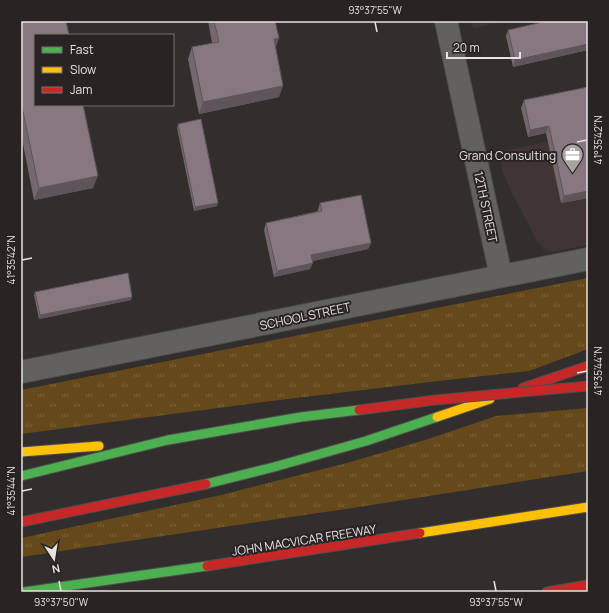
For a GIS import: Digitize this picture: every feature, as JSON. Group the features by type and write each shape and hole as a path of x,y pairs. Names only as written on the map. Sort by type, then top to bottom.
{"highway":[{"path":"21,522 188,488 274,467 366,441 588,366"},
{"path":"21,452 164,440 301,417 435,400 588,386"},
{"path":"21,476 164,440"},
{"name":"JOHN MACVICAR FREEWAY","path":"24,592 250,560 588,508"},
{"path":"547,592 588,585"}],"street":[{"name":"12TH STREET","path":"446,21 501,276"},
{"name":"SCHOOL STREET","path":"21,372 588,258"}],"shaded area":[{"path":"471,21 508,21 473,28"},
{"path":"588,133 588,245 551,252 545,251 537,241 511,191 503,173 499,152"}],"green space":[{"path":"588,278 588,349 529,371 271,401 21,434 21,390"},
{"path":"588,408 588,471 359,507 21,557 21,538 217,496 347,463 425,440 496,416"}],"building":[{"path":"21,21 66,21 69,34 34,34 34,106 83,106 98,176 39,188 21,102"},
{"path":"214,21 275,21 279,38 274,39 283,86 203,102 192,47 219,42"},
{"path":"547,21 588,21 588,44 515,60 508,30"},
{"path":"588,87 588,191 564,196 549,126 530,130 524,100"},
{"path":"201,119 218,203 195,207 178,124"},
{"path":"361,195 371,243 311,255 313,263 277,271 266,223 322,211 320,203"},
{"path":"128,273 132,297 40,315 35,292"}],"traffic: fast":[{"path":"168,440 301,417 359,410"},
{"path":"206,484 274,467 366,441 437,417"},
{"path":"21,476 168,440"},
{"path":"24,592 207,566"}],"traffic: slow":[{"path":"437,417 490,399"},
{"path":"21,452 99,446"},
{"path":"420,533 588,507"}],"traffic: jam":[{"path":"523,388 588,366"},
{"path":"359,410 435,400 588,386"},
{"path":"21,522 206,484"},
{"path":"207,566 420,533"},
{"path":"547,592 588,585"}],"place":[{"name":"Grand Consulting","path":"572,174"}]}
